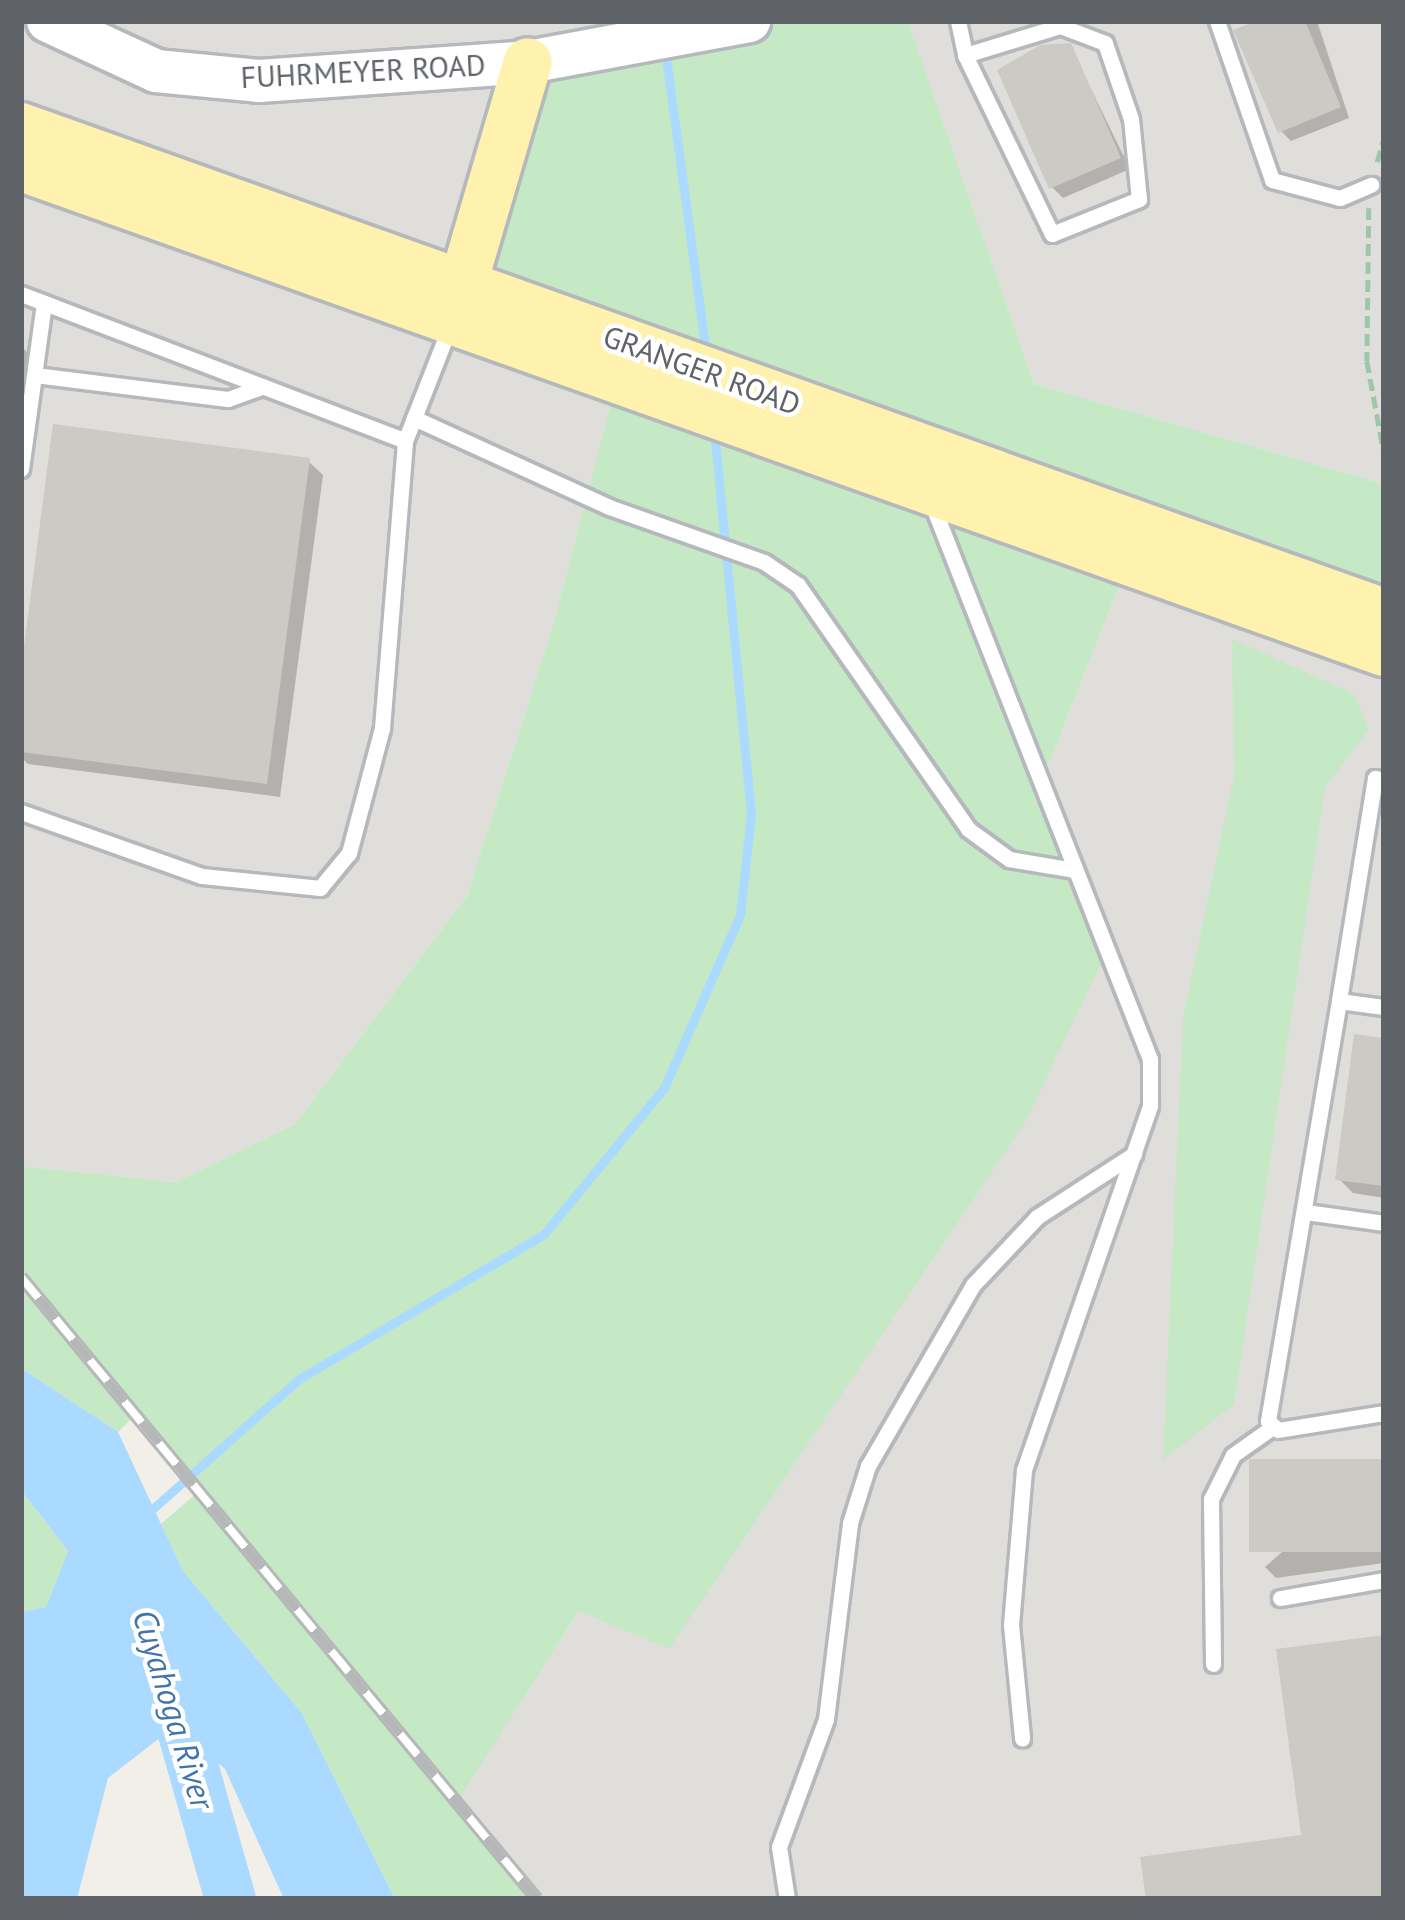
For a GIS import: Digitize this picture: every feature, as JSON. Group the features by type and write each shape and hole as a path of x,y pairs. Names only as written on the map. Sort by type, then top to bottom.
{"main road":[{"path":"459,301 528,62"},
{"name":"GRANGER ROAD","path":"21,127 613,358 802,425 1384,613"},
{"name":"GRANGER ROAD","path":"21,167 459,301"},
{"name":"GRANGER ROAD","path":"802,425 928,489 1384,652"}],"street":[{"name":"FUHRMEYER ROAD","path":"48,21 156,71 259,81 528,62 749,21"}],"lane":[{"path":"958,21 965,55 1052,234 1139,199 1131,119 1105,43 1060,26 965,55"},
{"path":"1216,21 1272,180 1340,198 1371,185"},
{"path":"21,294 404,441"},
{"path":"21,812 202,876 320,888 349,853 382,728 404,441 459,301"},
{"path":"21,469 44,303"},
{"path":"35,375 228,399 263,386"},
{"path":"414,418 673,530 764,562 798,585 968,829 1009,860 1075,870"},
{"path":"928,489 1150,1059 1150,1106 1024,1470 1011,1625 1022,1738"},
{"path":"1271,1428 1375,778 1384,781"},
{"path":"1339,1001 1384,1006"},
{"path":"787,1899 778,1846 826,1719 850,1522 868,1466 973,1285 1037,1217 1134,1154"},
{"path":"1306,1213 1384,1223"},
{"path":"1213,1664 1210,1499 1233,1455 1271,1428 1384,1413"},
{"path":"1280,1598 1384,1580"}],"path":[{"path":"1384,138 1371,185 1367,361 1384,453"}],"shaded area":[{"path":"21,21 607,21 617,46 617,379 554,622 467,896 295,1124 176,1182 21,1166"},
{"path":"908,21 1384,21 1384,484 1034,384"},
{"path":"1129,561 1384,652 1384,1899 537,1899 456,1802 580,1610 669,1649 1040,786"}],"green space":[{"path":"607,21 908,21 1034,384 1384,484 1384,613 1129,561 1040,786 1108,949 1025,1123 669,1649 579,1611 457,1802 537,1899 395,1899 301,1712 183,1571 161,1524 198,1492 134,1416 118,1432 21,1368 21,1166 176,1182 295,1124 467,896 554,622 617,379 465,283 528,62 616,45"},
{"path":"1232,639 1354,694 1369,730 1325,787 1234,1404 1163,1460 1183,1018 1234,775"},
{"path":"21,1490 68,1551 46,1607 21,1612"}],"water":[{"path":"21,1368 118,1432 183,1571 301,1712 395,1899 284,1899 225,1769 196,1745 157,1740 108,1778 77,1899 21,1899 21,1612 46,1607 68,1551 21,1490"}],"building":[{"path":"1256,21 1305,21 1341,107 1278,133 1233,30"},
{"path":"1071,43 1121,158 1049,189 997,70 1040,45"},
{"path":"53,424 310,458 267,784 21,752 21,670"},
{"path":"1354,1034 1384,1038 1384,1186 1335,1180"},
{"path":"1249,1459 1384,1459 1384,1552 1249,1552"},
{"path":"1384,1635 1384,1899 1146,1899 1140,1857 1301,1835 1276,1649"}],"waterway":[{"path":"665,50 706,354"},
{"path":"148,1513 299,1379 544,1234 664,1088 740,915 751,814 714,430"},
{"name":"Cuyahoga River","path":"168,1680 230,1899"}],"railway":[{"path":"21,1277 537,1899"}]}
